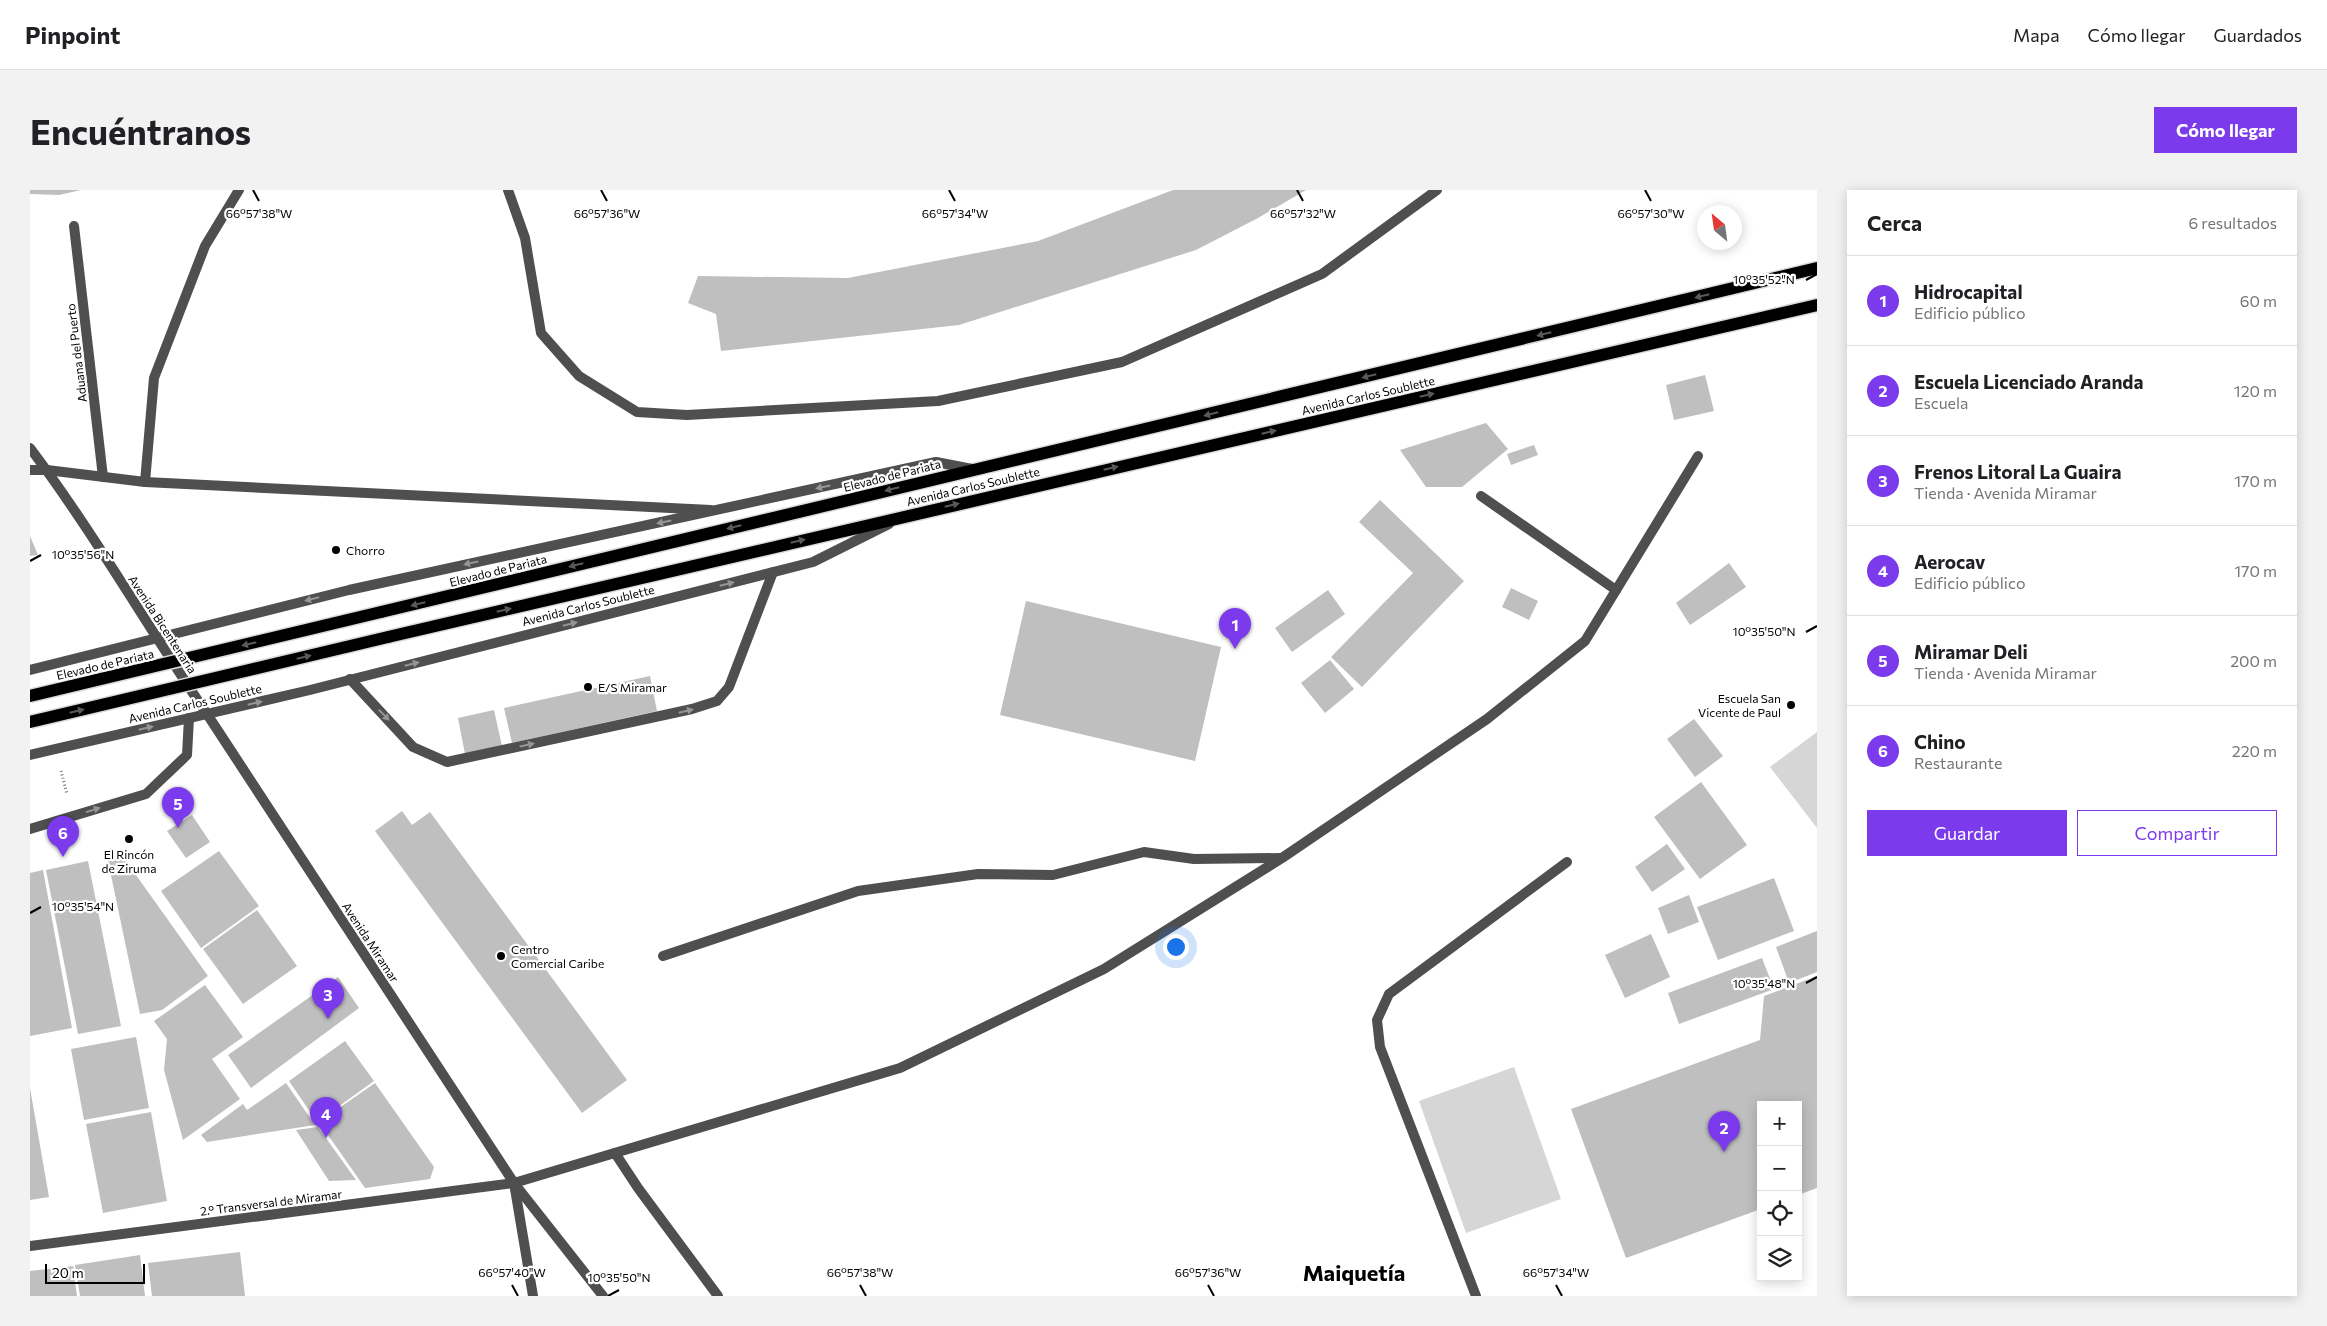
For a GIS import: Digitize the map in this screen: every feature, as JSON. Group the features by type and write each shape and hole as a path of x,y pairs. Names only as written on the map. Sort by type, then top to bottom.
{"main road":[{"name":"Avenida Carlos Soublette","path":"973,469 1817,268"},
{"name":"Avenida Carlos Soublette","path":"905,516 1817,305"},
{"name":"Elevado de Pariata","path":"30,696 973,469"},
{"path":"30,722 905,516"}],"street":[{"path":"145,482 154,378 205,246 240,190"},
{"path":"508,190 525,238 541,333 579,376 638,412 687,415 938,401 1122,362 1322,274 1437,190"},
{"name":"Aduana del Puerto","path":"74,226 104,477"},
{"name":"Avenida Bicentenaria","path":"30,448 47,470 132,598 156,639 207,714"},
{"name":"2.° Transversal de Miramar","path":"30,1246 514,1183 900,1068 1104,969 1282,858 1487,719 1585,641 1698,456"},
{"name":"Avenida Carlos Soublette","path":"30,670 349,590 936,462 973,469"},
{"path":"30,470 47,470 145,482 718,510"},
{"path":"1480,496 1616,590"},
{"name":"Avenida Carlos Soublette","path":"30,755 350,679 813,562 905,516"},
{"path":"350,679 413,747 447,762 692,709 717,701 728,687 772,572"},
{"name":"Avenida Miramar","path":"207,714 514,1183 602,1296"},
{"path":"30,829 146,794 187,755 189,718"},
{"path":"664,956 858,891 978,874 1053,875 1144,852 1194,859 1282,858"},
{"path":"1476,1296 1380,1047 1377,1020 1389,994 1566,862"},
{"path":"615,1153 638,1188 718,1296"},
{"name":"Avenida Miramar","path":"514,1183 533,1296"}],"shaded area":[{"path":"1817,732 1817,828 1770,767"},
{"path":"1514,1067 1561,1199 1466,1233 1419,1101"}],"building":[{"path":"30,190 81,190 59,195 30,194"},
{"path":"1173,190 1306,190 1258,218 1196,250 959,325 721,351 716,314 688,303 698,276 848,278 1038,241"},
{"path":"1705,375 1714,411 1674,420 1666,385"},
{"path":"1486,423 1508,449 1462,487 1426,487 1400,450"},
{"path":"1534,445 1538,455 1511,465 1507,454"},
{"path":"1380,500 1464,581 1362,687 1331,657 1413,573 1359,522"},
{"path":"30,536 38,555 30,556"},
{"path":"1729,563 1746,587 1690,625 1676,603"},
{"path":"1511,588 1538,601 1529,620 1502,607"},
{"path":"1328,590 1345,614 1292,652 1275,628"},
{"path":"1026,601 1221,647 1195,761 1000,715"},
{"path":"1330,660 1354,689 1325,713 1301,683"},
{"path":"650,676 657,711 512,743 504,708"},
{"path":"494,710 502,746 465,754 458,718"},
{"path":"1694,719 1723,756 1695,777 1667,739"},
{"path":"1701,782 1747,845 1700,879 1654,817"},
{"name":"Centro Comercial Caribe","path":"402,811 412,825 430,812 627,1080 582,1113 375,831"},
{"path":"192,815 210,842 186,858 167,831"},
{"path":"1667,844 1685,869 1652,892 1635,867"},
{"path":"219,851 259,906 201,948 161,891"},
{"path":"121,854 208,976 162,1010 140,1014 107,856"},
{"path":"88,861 121,1026 78,1034 46,870"},
{"path":"43,870 72,1028 30,1036 30,873"},
{"path":"1774,878 1794,931 1718,960 1697,907"},
{"path":"1689,895 1699,922 1668,934 1658,908"},
{"path":"257,910 297,966 243,1004 203,949"},
{"path":"1817,931 1817,972 1789,983 1776,947"},
{"path":"1651,934 1670,977 1625,998 1605,955"},
{"path":"1762,958 1774,989 1679,1024 1668,993"},
{"path":"1817,976 1817,1188 1802,1194 1802,1101 1757,1101 1757,1210 1626,1258 1571,1109 1760,1040 1764,996"},
{"path":"338,977 359,1008 251,1088 228,1055"},
{"path":"205,985 243,1037 212,1059 240,1099 183,1140 164,1070 167,1039 154,1021"},
{"path":"136,1037 149,1108 84,1120 71,1049"},
{"path":"345,1041 374,1081 317,1122 289,1081"},
{"path":"286,1083 315,1125 207,1142 201,1135 243,1104 247,1110"},
{"path":"375,1083 434,1167 430,1179 365,1188 319,1122"},
{"path":"30,1088 49,1197 30,1200"},
{"path":"151,1112 167,1201 103,1213 86,1124"},
{"path":"318,1127 356,1180 329,1181 296,1130"},
{"path":"240,1252 245,1296 152,1296 148,1263"},
{"path":"140,1255 145,1296 80,1296 75,1265"},
{"path":"73,1266 77,1296 30,1296 30,1271"}],"place":[{"name":"Chorro","path":"336,550"},
{"name":"Hidrocapital","path":"1235,649"},
{"name":"E/S Miramar","path":"588,687"},
{"name":"Escuela San Vicente de Paul","path":"1791,705"},
{"name":"Miramar Deli","path":"178,828"},
{"name":"El Rincón de Ziruma","path":"129,839"},
{"name":"Chino","path":"63,857"},
{"name":"Centro Comercial Caribe","path":"501,956"},
{"name":"Frenos Litoral La Guaira","path":"328,1019"},
{"name":"Aerocav","path":"326,1138"},
{"name":"Escuela Licenciado Aranda","path":"1724,1152"}],"district":[{"name":"Maiquetía","path":"1354,1272"}]}
